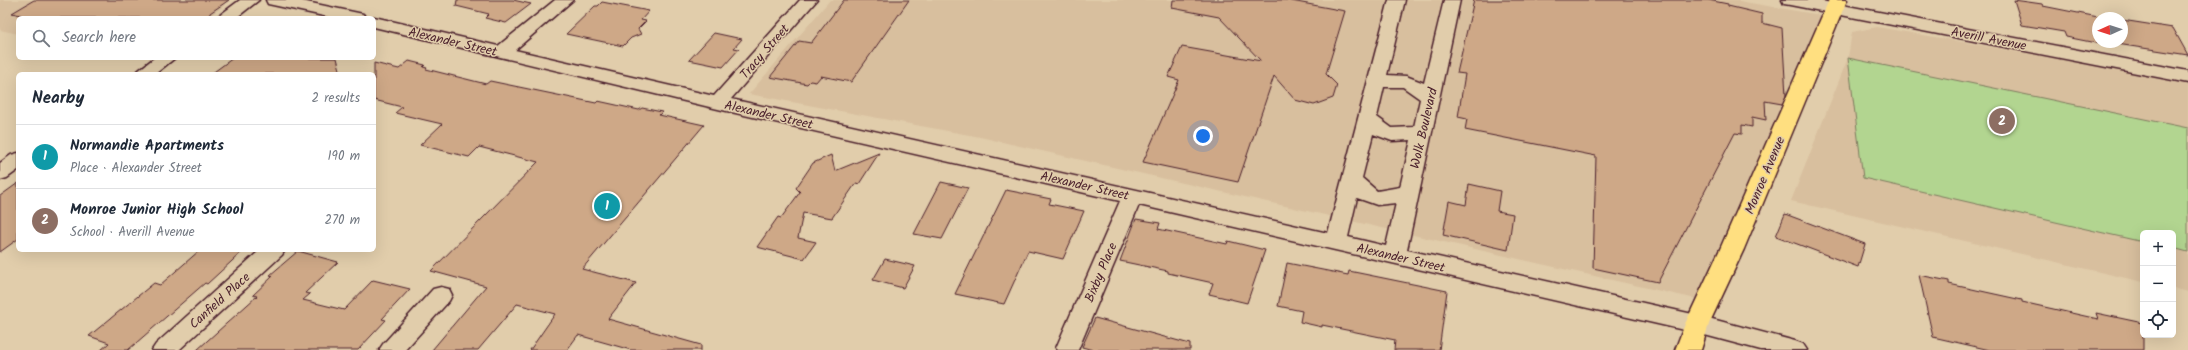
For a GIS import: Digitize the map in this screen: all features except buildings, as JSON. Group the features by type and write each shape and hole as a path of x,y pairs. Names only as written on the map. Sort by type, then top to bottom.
{"main road":[{"name":"Monroe Avenue","path":"1688,350 1697,324 1732,250 1836,4"}],"street":[{"path":"228,16 251,0"},
{"path":"274,0 348,16"},
{"path":"500,52 565,0"},
{"name":"Tracy Street","path":"718,102 809,0"},
{"path":"1336,242 1397,0"},
{"name":"Wolk Boulevard","path":"1395,255 1452,0"},
{"name":"Averill Avenue","path":"1790,0 1836,4 2188,77"},
{"name":"Alexander Street","path":"376,22 718,102 1697,324 1795,350"},
{"path":"146,72 163,60"},
{"path":"1376,83 1400,80 1420,88 1430,98"},
{"path":"1367,118 1380,132 1388,135 1422,131"},
{"path":"0,173 16,161"},
{"path":"1352,179 1359,191 1379,199 1409,191"},
{"name":"Bixby Place","path":"1068,348 1132,196"},
{"name":"Canfield Place","path":"164,350 272,252"},
{"path":"391,350 441,295"}],"shaded area":[{"path":"0,0 215,0 225,2 224,6 209,16 16,16 16,34 0,30"},
{"path":"830,0 1733,0 1826,16 1705,301 980,137 749,94"},
{"path":"1877,27 2188,81 2188,292 2176,289 2176,230 2140,230 2140,281 1791,201 1848,58 1852,32"}],"green space":[{"path":"1848,58 2188,128 2188,252 2176,249 2176,230 2140,230 2140,241 1863,178"}],"place":[{"name":"Monroe Junior High School","path":"2002,121"},
{"name":"Normandie Apartments","path":"607,206"}]}
